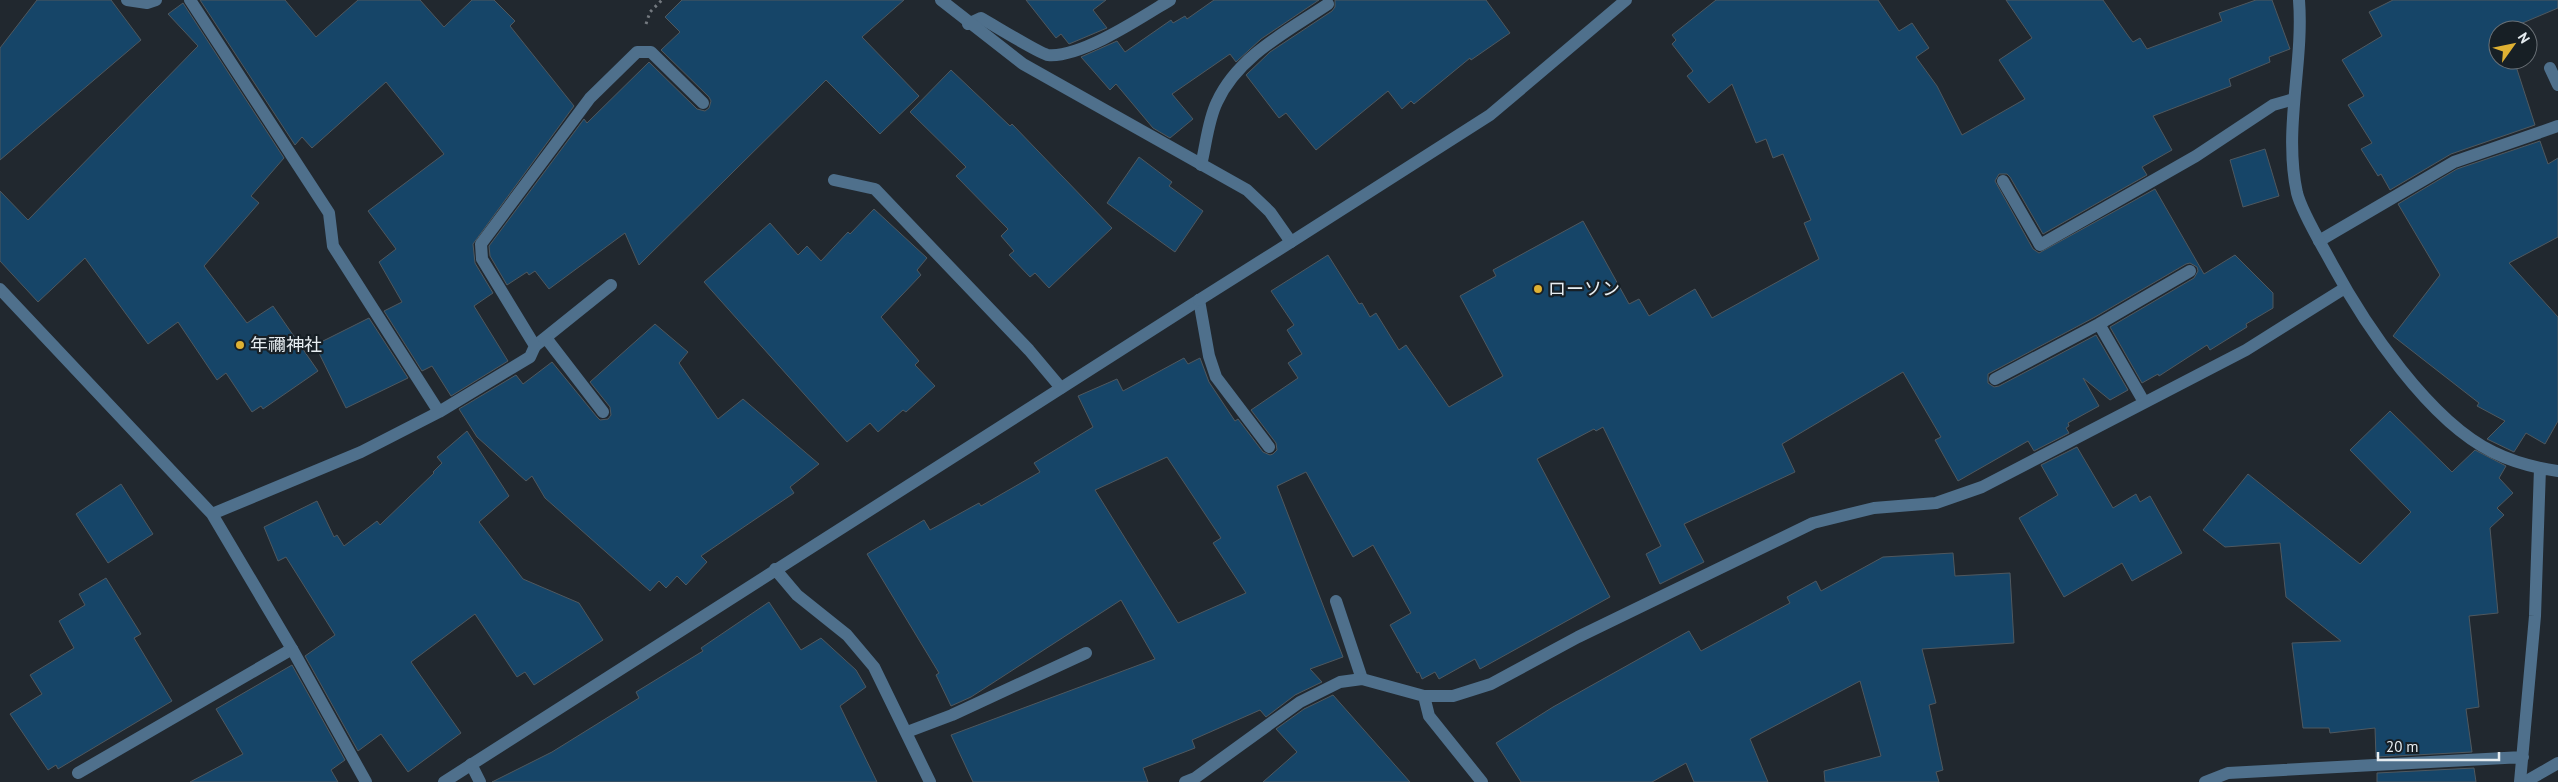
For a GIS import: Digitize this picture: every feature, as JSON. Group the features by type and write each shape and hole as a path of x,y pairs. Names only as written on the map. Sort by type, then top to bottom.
{"street":[{"path":"126,0 147,3 156,0"},
{"path":"190,0 329,213 333,246 439,412"},
{"path":"941,0 968,24 1023,64 1247,190 1270,212 1291,242"},
{"path":"968,24 981,18 1048,55 1073,51 1116,33 1170,0"},
{"path":"444,782 775,569 1490,115 1626,0"},
{"path":"2299,0 2301,22 2294,99 2294,158 2298,194 2319,241 2345,288 2401,371 2455,426 2492,452 2540,468 2558,471"},
{"path":"1201,165 1216,102 1236,72 1259,50 1328,4"},
{"path":"535,346 482,259 481,244 590,98 637,52 651,52 703,103"},
{"path":"2550,68 2558,85"},
{"path":"2003,181 2040,245 2196,156 2273,105 2294,99"},
{"path":"2319,241 2454,162 2558,126"},
{"path":"834,180 875,189 1029,350 1060,388"},
{"path":"1995,379 2099,324 2190,270"},
{"path":"212,514 361,452 439,412 530,357 535,346 611,285"},
{"path":"1185,782 1195,778 1300,702 1340,682 1362,679 1424,696 1453,696 1491,684 1578,637 1813,523 1874,508 1936,503 1982,486 2246,350 2345,288"},
{"path":"0,289 212,514 292,649 366,782"},
{"path":"1199,300 1208,356 1216,378 1268,447"},
{"path":"2099,324 2144,402"},
{"path":"546,338 603,412"},
{"path":"2520,782 2535,616 2540,468"},
{"path":"775,569 797,595 847,636 874,667 930,782"},
{"path":"1336,601 1362,679"},
{"path":"78,773 292,649"},
{"path":"906,732 952,715 1086,653"},
{"path":"1424,696 1429,716 1482,782"},
{"path":"2205,782 2228,773 2523,757"},
{"path":"2525,782 2558,762"},
{"path":"471,764 480,782"}],"building":[{"path":"37,0 111,0 141,40 0,160 0,48"},
{"path":"200,0 285,0 316,37 358,0 420,0 444,27 472,0 494,0 515,21 510,26 574,106 473,244 475,263 493,293 474,306 508,361 451,396 432,366 422,371 384,311 402,302 379,262 396,249 368,211 444,154 386,82 312,148 302,137 295,145"},
{"path":"682,0 904,0 862,37 919,96 880,134 826,80 639,265 625,233 549,289 535,271 529,275 527,272 507,285 490,256 489,246 584,119 587,123 649,62 697,109 705,111 709,108 711,101 709,97 661,50 680,32 665,17"},
{"path":"1026,0 1106,0 1093,10 1107,28 1069,44 1061,34 1056,38"},
{"path":"1214,0 1319,0 1261,39 1236,62 1230,54 1172,94 1193,119 1170,138 1153,128 1116,84 1110,90 1081,57 1117,41 1125,52 1171,20 1173,23 1185,16 1187,19"},
{"path":"1335,0 1486,0 1510,33 1471,60 1470,58 1414,104 1411,101 1402,109 1388,91 1316,150 1286,113 1279,118 1246,75 1270,52 1332,11 1335,7"},
{"path":"1716,0 1878,0 1899,31 1912,23 1929,48 1916,57 1937,86 1962,135 2025,99 1999,60 2032,38 2006,0 2103,0 2133,42 2140,38 2147,49 2222,21 2219,13 2256,0 2272,0 2290,49 2269,57 2270,62 2229,79 2231,86 2153,116 2172,150 2142,167 2147,175 2043,234 2010,177 2007,174 1999,174 1995,181 2033,249 2039,253 2155,189 2204,274 2235,255 2273,293 2273,308 2246,324 2247,327 2210,350 2207,345 2159,376 2158,374 2142,383 2110,327 2194,278 2198,271 2197,267 2190,263 2186,264 2095,317 1988,374 1988,383 1994,387 1999,386 2096,335 2128,390 2110,400 2083,378 2099,406 2068,423 2069,426 2066,428 2069,433 2034,451 2028,441 1958,481 1935,440 1941,437 1903,372 1782,444 1795,472 1684,524 1704,562 1660,584 1646,554 1661,546 1603,427 1596,431 1594,429 1537,459 1610,597 1480,669 1475,659 1439,679 1435,672 1422,679 1390,625 1411,613 1373,545 1353,557 1306,472 1277,486 1343,657 1310,669 1322,682 1295,695 1266,717 1260,710 1192,740 1195,748 1143,768 1148,782 973,782 951,735 1155,659 1121,600 971,697 951,706 936,675 939,673 867,554 924,520 930,530 979,503 981,506 1040,472 1034,463 1093,427 1078,396 1117,379 1123,391 1184,358 1188,364 1200,358 1209,382 1235,421 1238,419 1263,452 1270,455 1273,454 1277,450 1276,443 1251,410 1298,378 1288,363 1302,354 1287,330 1294,325 1271,291 1328,255 1359,304 1362,303 1370,317 1376,313 1399,350 1406,345 1449,407 1503,376 1460,296 1496,276 1493,270 1583,221 1629,304 1639,299 1649,316 1695,289 1712,318 1819,259 1804,223 1811,220 1783,154 1773,158 1766,139 1756,143 1732,84 1709,103 1687,76 1693,71 1672,44 1676,40 1672,35","holes":["1167,457 1221,538 1213,543 1246,593 1178,623 1095,490"]},
{"path":"2393,0 2558,0 2558,8 2530,20 2488,20 2488,70 2517,70 2535,125 2451,154 2390,190 2381,174 2378,176 2361,149 2372,143 2348,105 2364,96 2342,60 2382,36 2369,12"},
{"path":"183,3 284,158 251,196 259,203 204,266 247,323 273,306 318,371 263,409 261,406 252,412 226,373 217,380 178,322 148,344 85,258 38,302 0,261 0,191 28,220 198,46 168,14"},
{"path":"951,70 1010,126 1012,124 1112,228 1049,288 1035,273 1030,277 1009,255 1014,251 1001,236 1008,229 956,176 966,167 910,112"},
{"path":"2540,141 2548,164 2558,158 2558,237 2509,263 2558,317 2558,421 2545,444 2526,433 2514,452 2487,439 2505,421 2477,406 2479,403 2393,336 2440,275 2398,204 2457,169"},
{"path":"2265,149 2279,196 2243,207 2230,160"},
{"path":"1139,157 1172,182 1169,186 1203,211 1175,252 1107,203"},
{"path":"874,209 927,258 917,270 921,275 881,317 919,361 915,365 935,386 906,412 903,410 878,432 870,423 847,442 704,282 770,223 798,255 807,246 821,261 848,232 850,234"},
{"path":"369,318 408,378 346,408 315,345"},
{"path":"655,324 688,352 679,363 718,419 743,399 819,464 790,487 794,493 701,556 707,562 686,585 677,576 666,588 659,581 650,591 545,498 532,476 526,481 477,437 459,409 516,375 523,384 552,362 597,417 600,420 608,419 611,415 610,407 590,382"},
{"path":"2390,411 2452,472 2475,450 2506,466 2499,478 2513,493 2497,508 2504,515 2490,528 2498,613 2469,616 2479,707 2466,709 2472,752 2376,757 2375,728 2330,733 2329,728 2303,728 2292,643 2341,641 2286,597 2280,543 2225,547 2203,530 2248,474 2360,564 2411,512 2350,450"},
{"path":"467,431 509,496 479,522 523,579 579,603 603,640 534,685 525,672 517,677 475,614 411,662 461,733 408,772 381,734 358,751 305,656 335,635 286,557 278,561 264,527 317,501 334,537 337,535 344,546 377,521 380,525 434,473 442,463 437,457"},
{"path":"2077,447 2113,508 2136,494 2140,502 2150,496 2182,553 2132,581 2122,563 2064,597 2019,518 2058,495 2041,465"},
{"path":"121,484 153,534 108,563 76,514"},
{"path":"1953,553 1955,576 2010,573 2014,643 1922,649 1936,703 1929,705 1943,770 1936,772 1939,782 1825,782 1824,771 1881,756 1860,681 1750,739 1768,782 1694,782 1686,763 1652,782 1521,782 1496,743 1553,707 1689,631 1701,651 1790,603 1787,597 1816,581 1821,591 1883,557"},
{"path":"106,578 141,634 134,638 172,701 58,769 56,765 48,770 10,714 42,694 30,675 74,648 59,621 85,605 79,594"},
{"path":"769,602 801,650 821,638 856,670 866,687 840,706 877,782 492,782 552,752 639,698 636,692 703,651 701,648"},
{"path":"292,665 345,760 331,770 338,782 190,782 243,754 216,709"},
{"path":"1333,695 1410,782 1263,782 1297,752 1276,729 1304,709"},
{"path":"2474,768 2476,782 2377,782 2377,773"}],"place":[{"name":"ローソン","path":"1538,289"},
{"name":"年禰神社","path":"240,345"}]}
